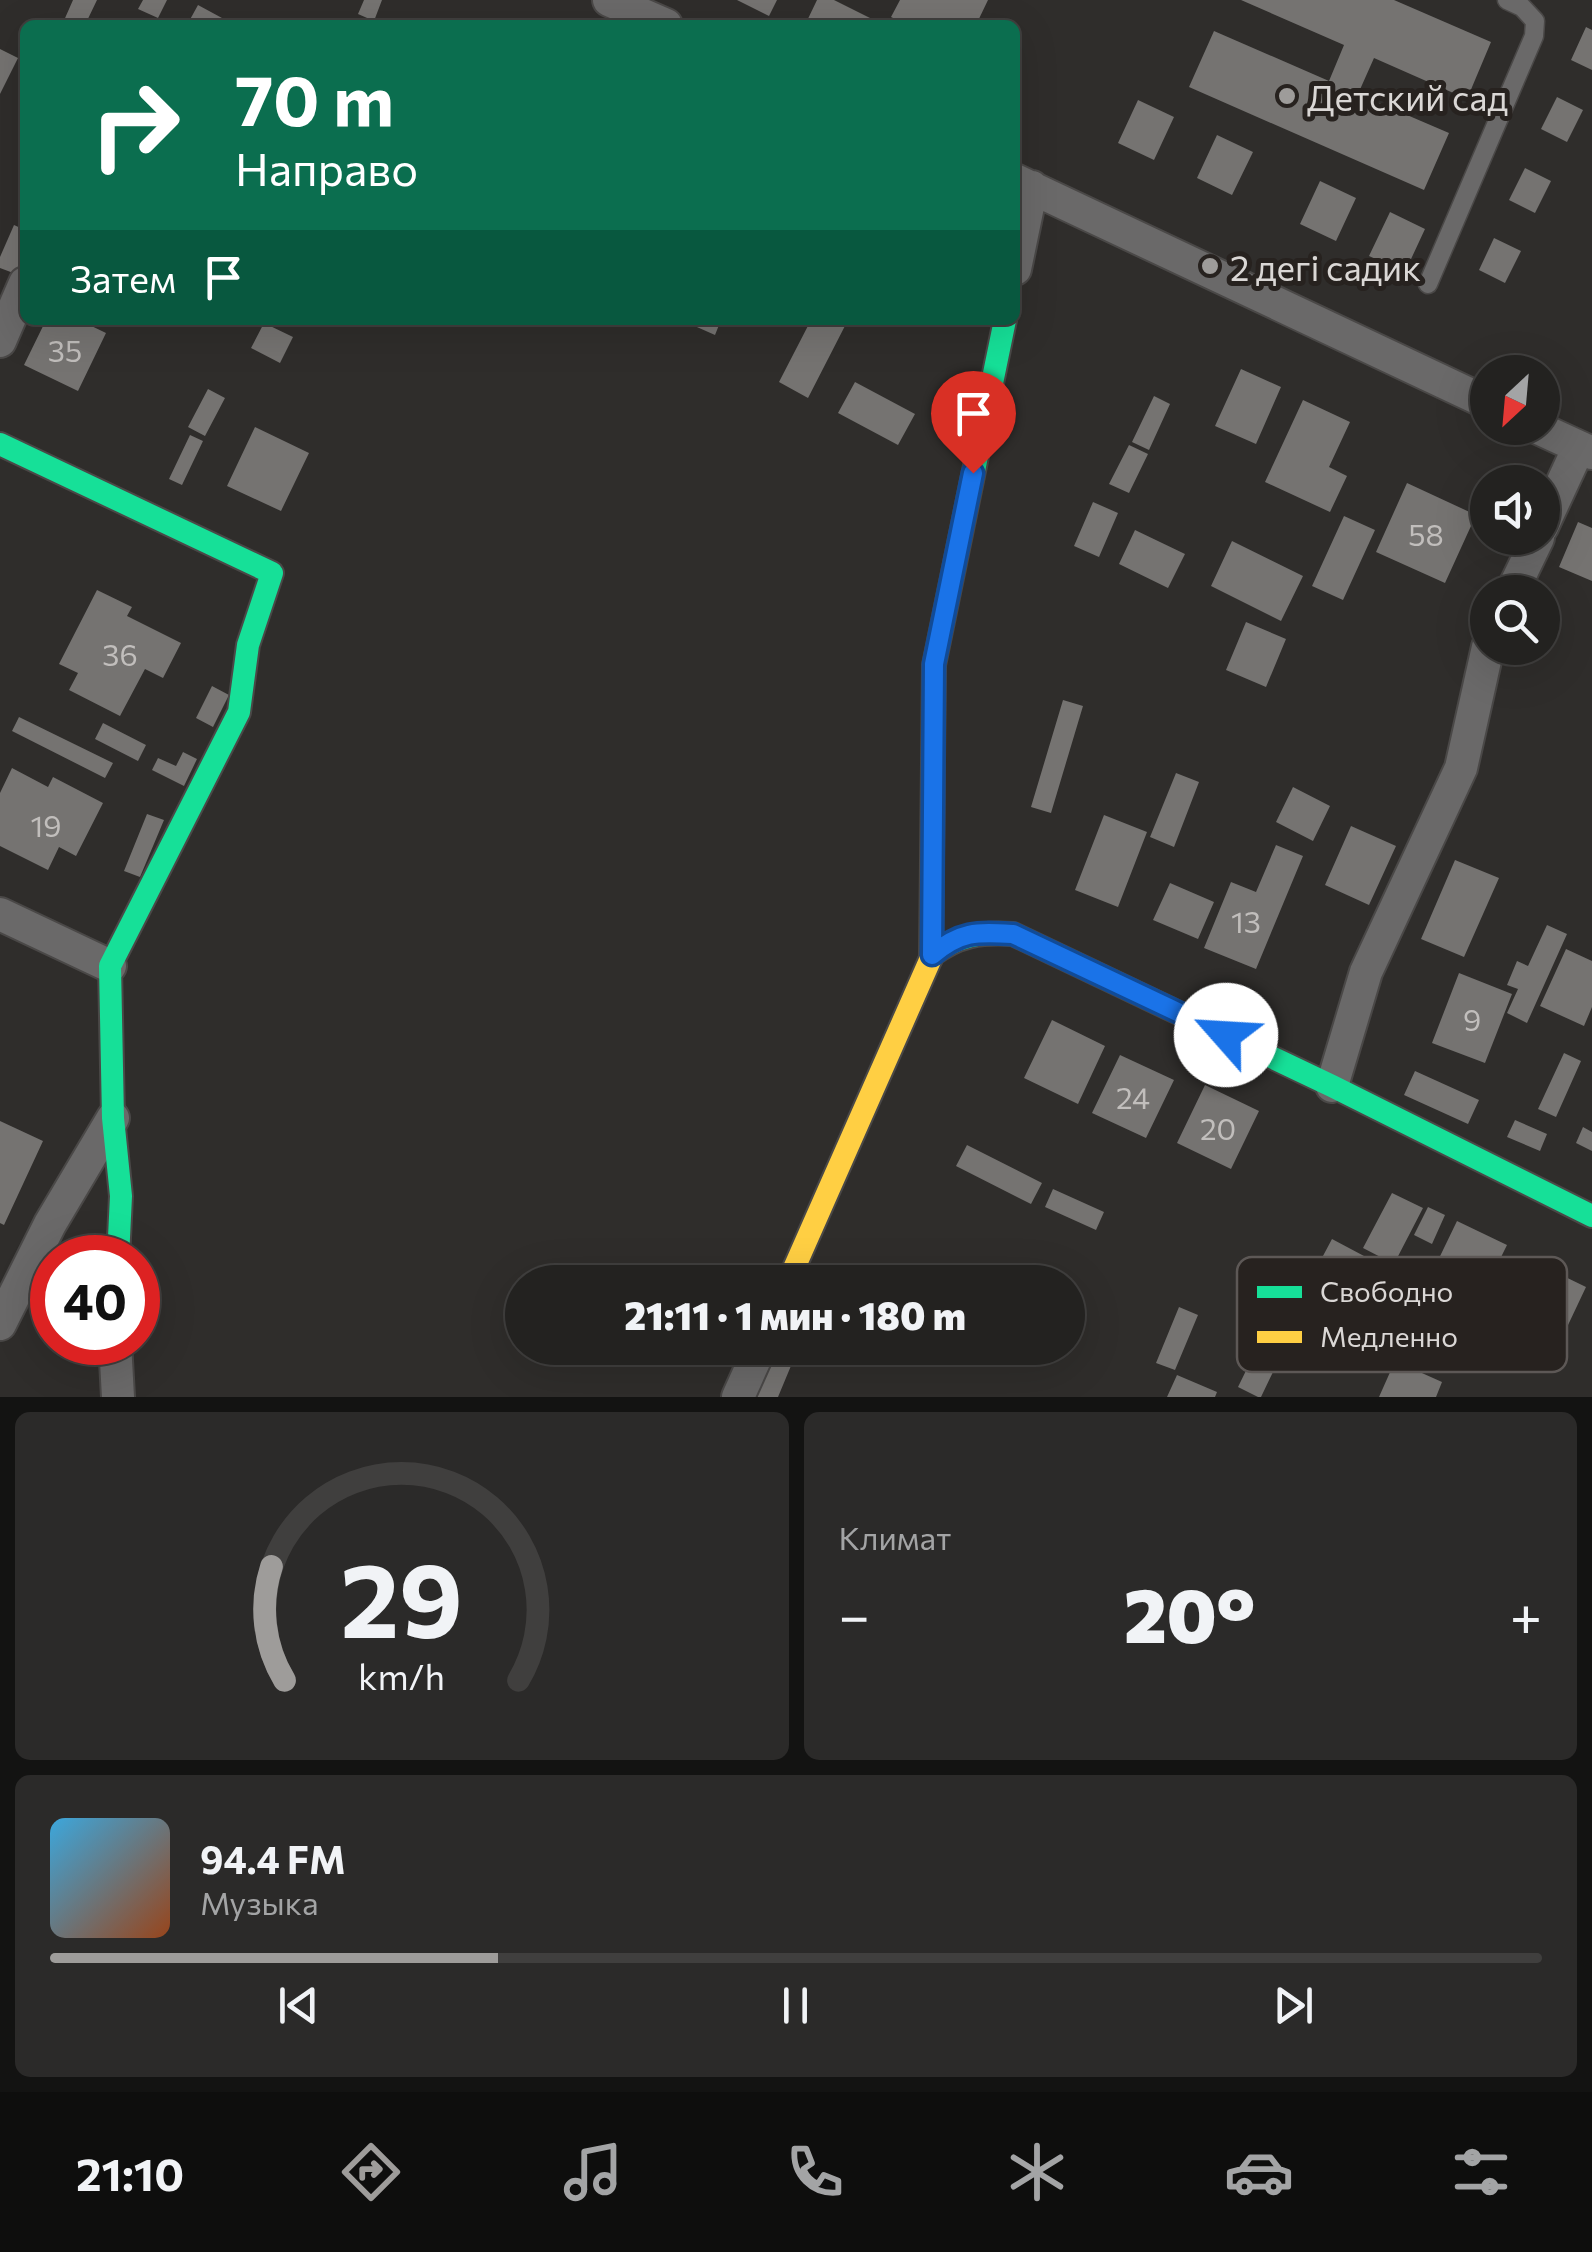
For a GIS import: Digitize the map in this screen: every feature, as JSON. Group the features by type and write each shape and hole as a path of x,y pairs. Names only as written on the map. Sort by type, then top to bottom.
{"street":[{"path":"609,0 655,20"},
{"path":"1020,216 1023,184 1470,395"},
{"path":"0,341 20,295"},
{"path":"795,1265 932,955 934,664 1003,325"},
{"path":"1560,438 1586,450 1560,496"},
{"path":"0,444 272,573 248,645 239,712 110,966 113,1118 121,1196 119,1235"},
{"path":"1332,1086 1366,972 1461,768 1484,665"},
{"path":"0,914 110,966"},
{"path":"932,955 952,938 984,932 1013,934 1332,1086 1592,1216"},
{"path":"0,1324 50,1224 113,1118"},
{"path":"116,1365 118,1397"},
{"path":"738,1397 752,1365"}],"lane":[{"path":"1428,284 1534,36 1534,21 1522,7 1506,0"}],"building":[{"path":"73,0 97,0 87,20 64,20"},
{"path":"143,0 167,0 158,18 138,9"},
{"path":"364,0 382,0 374,20 358,14"},
{"path":"737,0 777,0 769,16"},
{"path":"817,0 834,0 870,18 869,20 807,20"},
{"path":"900,0 988,0 978,20 891,17"},
{"name":"Детский сад","path":"1241,0 1394,0 1491,42 1467,99 1374,58 1358,94 1449,133 1424,190 1189,87 1214,31 1329,81 1344,45"},
{"path":"198,5 222,18 221,20 190,20"},
{"path":"1586,27 1592,30 1592,70 1571,60"},
{"path":"0,49 18,58 0,94"},
{"path":"1557,97 1583,110 1567,142 1541,129"},
{"path":"1138,100 1174,117 1154,160 1118,143"},
{"path":"1217,135 1253,152 1232,195 1197,178"},
{"path":"1525,168 1551,181 1535,213 1509,200"},
{"path":"1320,181 1356,198 1336,241 1300,224"},
{"path":"1390,212 1425,229 1405,272 1369,256"},
{"path":"14,225 20,228 20,264 16,274 0,268 0,257"},
{"path":"1494,238 1521,251 1505,283 1479,270"},
{"path":"44,325 89,325 106,333 78,391 24,365"},
{"path":"263,325 293,337 280,363 251,348"},
{"path":"692,325 719,325 715,335"},
{"path":"808,325 845,325 808,398 779,382"},
{"path":"1241,369 1281,387 1256,444 1215,426"},
{"path":"855,382 915,414 898,445 838,413"},
{"path":"208,389 225,398 205,436 188,427"},
{"path":"1154,396 1170,404 1149,450 1132,442"},
{"path":"1303,400 1350,422 1329,467 1347,476 1330,512 1265,482"},
{"path":"255,427 309,453 281,511 227,486"},
{"path":"190,435 203,441 182,485 169,479"},
{"path":"1129,445 1148,454 1129,493 1109,484"},
{"path":"1407,483 1470,512 1470,528 1445,583 1376,552"},
{"path":"1093,502 1118,513 1099,557 1074,546"},
{"path":"1344,516 1375,530 1343,600 1312,586"},
{"path":"1578,522 1592,528 1592,581 1559,567"},
{"path":"1135,530 1185,554 1168,588 1119,564"},
{"path":"1232,541 1303,576 1281,621 1211,586"},
{"path":"97,590 132,607 127,616 181,643 163,678 145,669 120,716 69,690 78,673 59,664"},
{"path":"1246,622 1286,639 1266,687 1226,670"},
{"path":"212,686 229,695 213,727 196,718"},
{"path":"1063,700 1083,706 1051,813 1031,807"},
{"path":"19,717 113,763 105,778 12,731"},
{"path":"103,723 146,745 138,761 95,739"},
{"path":"183,752 197,759 184,786 152,770 158,758 176,766"},
{"path":"12,768 48,787 53,777 103,803 76,856 59,847 48,870 0,846 0,793"},
{"path":"1176,773 1199,782 1174,847 1150,837"},
{"path":"1293,787 1330,806 1313,841 1276,822"},
{"path":"147,814 164,820 140,877 124,871"},
{"path":"1104,815 1147,832 1118,907 1075,890"},
{"path":"1351,826 1396,846 1369,905 1325,885"},
{"path":"1276,845 1303,856 1256,969 1204,948 1231,882 1256,892"},
{"path":"1455,860 1499,878 1464,957 1421,939"},
{"path":"1170,883 1214,902 1198,939 1153,920"},
{"path":"1547,925 1567,934 1527,1023 1507,1013 1518,989 1507,985 1517,961 1528,966"},
{"path":"1566,949 1592,961 1592,1007 1584,1026 1540,1006"},
{"path":"1459,973 1512,994 1485,1063 1432,1043"},
{"path":"1052,1020 1105,1046 1078,1104 1024,1078"},
{"path":"1564,1053 1581,1061 1556,1117 1538,1109"},
{"path":"1120,1055 1174,1080 1146,1138 1092,1113"},
{"path":"1415,1071 1479,1100 1468,1124 1404,1095"},
{"path":"1205,1085 1259,1111 1231,1169 1177,1143"},
{"path":"1515,1120 1547,1134 1540,1151 1507,1137"},
{"path":"0,1121 43,1141 4,1225 0,1223"},
{"path":"1583,1127 1592,1132 1592,1151 1576,1143"},
{"path":"967,1145 1042,1183 1031,1204 956,1166"},
{"path":"1053,1189 1104,1212 1096,1230 1045,1207"},
{"path":"1392,1193 1423,1208 1398,1257 1380,1257 1363,1248"},
{"path":"1428,1207 1445,1215 1432,1244 1414,1235"},
{"path":"1457,1221 1507,1245 1501,1257 1440,1257"},
{"path":"1332,1239 1364,1256 1363,1257 1322,1257"},
{"path":"1567,1278 1586,1287 1567,1327"},
{"path":"1179,1307 1198,1315 1175,1370 1156,1363"},
{"path":"766,1365 791,1365 778,1397 752,1397"},
{"path":"1245,1372 1273,1372 1261,1397 1238,1387"},
{"path":"1390,1372 1420,1372 1442,1382 1436,1397 1379,1397"},
{"path":"1177,1375 1217,1392 1215,1397 1167,1397"}],"traffic: fast":[{"path":"931,958 934,665 1004,325"},
{"path":"0,444 272,573 248,645 239,712 110,966 113,1118 121,1196 119,1235"},
{"path":"932,955 970,936 1013,934 1332,1086 1592,1216"}],"traffic: slow":[{"path":"796,1265 931,958"}],"place":[{"name":"Детский сад","path":"1287,96"},
{"name":"2 дегі садик","path":"1210,266"}],"route":[{"path":"973,473 934,664 932,955 952,938 984,932 1013,934 1226,1035"}]}
